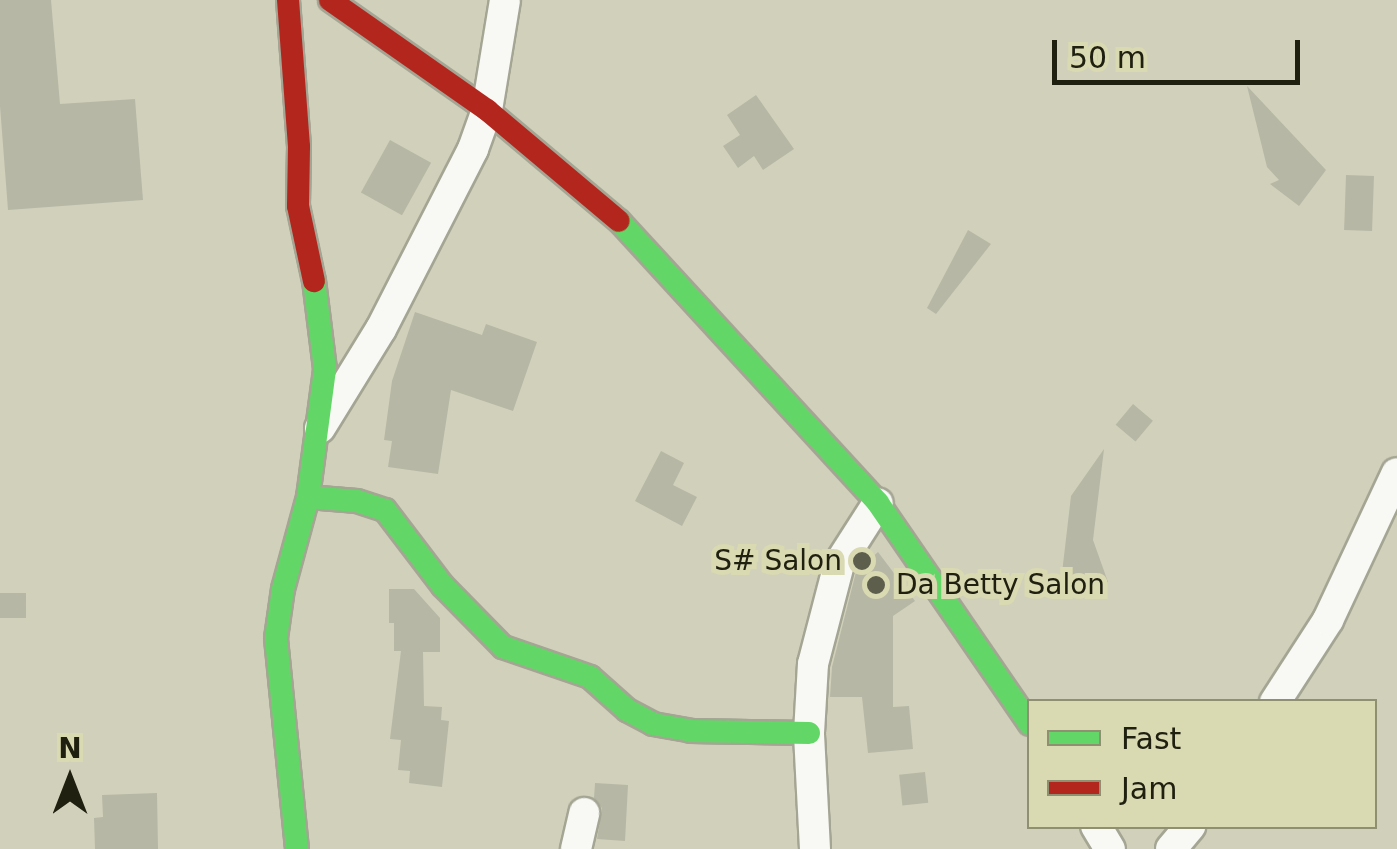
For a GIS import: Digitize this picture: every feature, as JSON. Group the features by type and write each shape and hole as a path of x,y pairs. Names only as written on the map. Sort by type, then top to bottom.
{"street":[{"path":"288,0 299,148 298,206 312,261 325,369 308,497 283,589 276,638 297,849"},
{"path":"330,0 487,110 601,202 878,503 1027,720"},
{"path":"314,437 346,391 417,262 487,110 505,0"},
{"path":"1277,699 1328,620 1397,473"},
{"path":"308,497 357,501 384,510 443,586 503,647 590,677 627,710 653,724 691,732 809,733"},
{"path":"815,849 809,733 813,664 839,564 878,503"},
{"path":"576,849 584,813"},
{"path":"1171,849 1188,829"}],"building":[{"path":"0,0 51,0 60,104 135,99 143,200 8,210 0,106"},
{"path":"1247,86 1326,170 1299,206 1270,184 1279,180 1267,167"},
{"path":"756,95 794,149 763,170 754,156 738,168 723,146 740,135 727,115"},
{"path":"390,140 431,163 402,215 361,192"},
{"path":"1346,175 1374,176 1372,231 1344,230"},
{"path":"968,230 991,244 936,314 927,308"},
{"path":"415,312 482,335 486,324 537,342 513,411 451,390 438,474 388,467 392,441 384,440 392,381"},
{"path":"1133,404 1153,421 1136,441 1116,425"},
{"path":"1104,449 1093,540 1108,582 1069,595 1062,573 1071,496"},
{"path":"661,451 684,463 673,485 697,497 682,526 635,501"},
{"path":"878,552 915,601 893,616 893,707 909,706 913,749 868,753 862,697 830,697 832,667 856,572"},
{"path":"389,589 414,589 440,618 440,652 423,652 424,706 442,707 441,720 449,721 442,787 409,783 410,771 398,770 401,740 390,739 401,651 394,651"},
{"path":"0,593 26,593 26,618 0,618"},
{"path":"925,772 928,803 902,806 899,775"},
{"path":"595,783 628,785 625,841 597,839 602,808 594,798"},
{"path":"157,793 158,849 95,849 94,818 103,817 102,795"}],"traffic: fast":[{"path":"619,221 878,503 1027,720"},
{"path":"297,849 276,638 283,589 308,497 325,369 314,281"},
{"path":"308,497 357,501 385,510 443,586 503,647 590,677 627,710 653,724 691,731 809,733"}],"traffic: jam":[{"path":"288,0 299,147 298,206 314,281"},
{"path":"330,0 487,110 619,221"}],"place":[{"name":"S# Salon","path":"862,561"},
{"name":"Da Betty Salon","path":"876,585"}]}
